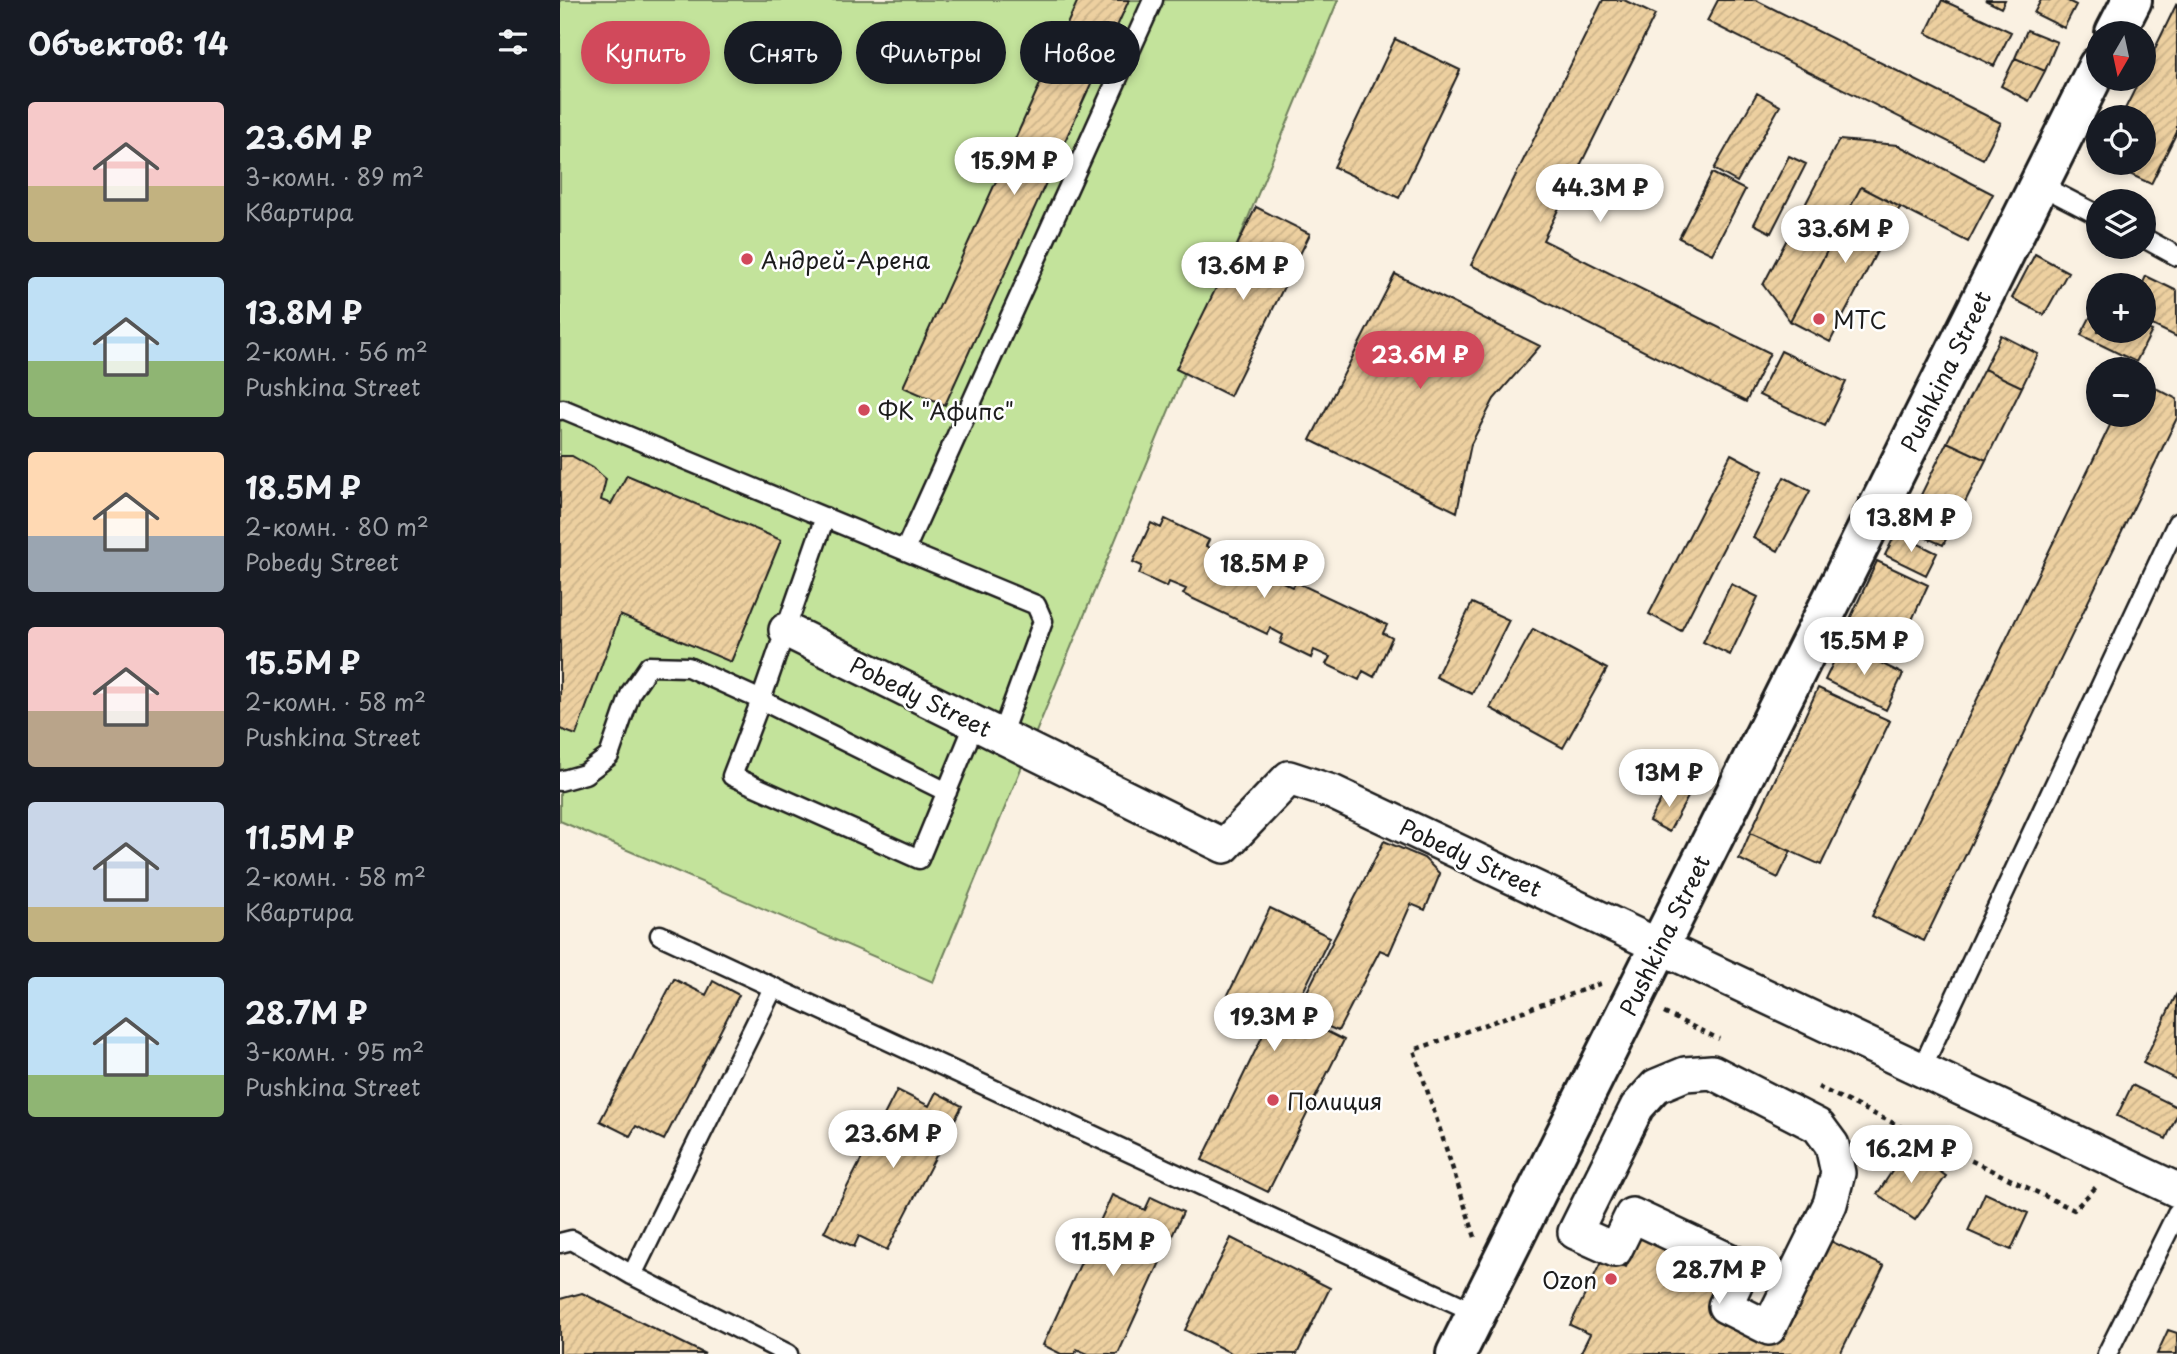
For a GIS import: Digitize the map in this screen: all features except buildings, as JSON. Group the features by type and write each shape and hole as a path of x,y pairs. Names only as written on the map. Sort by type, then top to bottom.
{"street":[{"name":"Pushkina Street","path":"1456,1354 1623,988 1659,946 2086,90"},
{"name":"Pobedy Street","path":"786,630 1224,846 1289,778 1332,792 2177,1190"},
{"path":"1712,1072 1818,1126 1832,1145 1838,1172 1830,1204 1769,1328 1725,1306 1743,1267 1632,1215 1615,1250 1575,1232 1637,1107 1656,1086 1685,1074 1712,1072"}],"lane":[{"path":"905,550 1153,0"},
{"path":"2038,184 2086,209"},
{"path":"2156,245 2177,256"},
{"path":"560,410 563,409 825,517 905,550 1036,605 1043,621 988,729 947,792 919,859 732,776 825,517"},
{"path":"1921,1070 2177,523"},
{"path":"560,781 585,774 609,756 631,692 649,666 688,667 761,699 947,792"},
{"path":"660,935 1477,1313"},
{"path":"632,1275 772,988"},
{"path":"2107,1354 2177,1213"},
{"path":"560,1243 572,1240 632,1275 788,1354"}],"path":[{"path":"1477,1242 1414,1050 1623,988 1727,1043"},
{"path":"1812,1084 2074,1210 2104,1178"}],"green space":[{"name":"ФК \"Афипс\"","path":"560,0 1338,0 933,982 560,821"}],"place":[{"name":"Андрей-Арена","path":"747,259"},
{"name":"МТС","path":"1819,319"},
{"name":"ФК \"Афипс\"","path":"864,410"},
{"name":"Полиция","path":"1273,1100"},
{"name":"Ozon","path":"1611,1279"}]}
